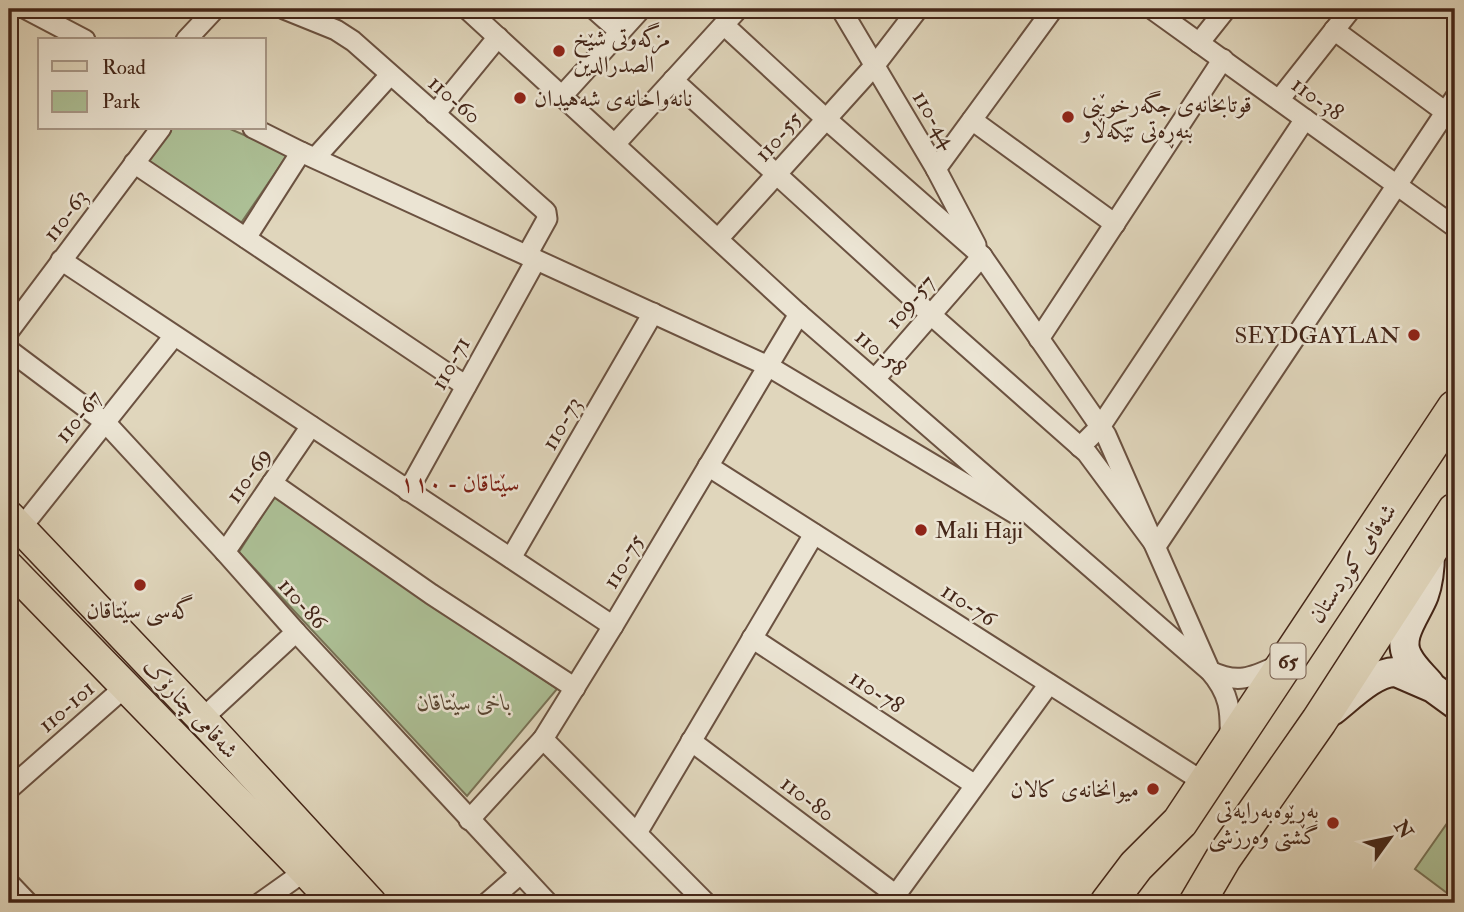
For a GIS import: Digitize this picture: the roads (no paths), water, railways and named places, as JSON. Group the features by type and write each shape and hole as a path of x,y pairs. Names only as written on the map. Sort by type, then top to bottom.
{"highway":[{"name":"شەقامی کوردستان","path":"1137,903 1147,889 1180,822 1205,783 1455,408"},
{"name":"65","path":"1197,903 1224,857 1319,720 1455,511"},
{"name":"شەقامی کوردستان","path":"1108,903 1136,866 1180,822"},
{"name":"65","path":"1183,903 1224,857"}],"main road":[{"name":"شەقامی چنارۆک","path":"15,522 202,719 371,903"},
{"name":"شەقامی چنارۆک","path":"9,567 335,903"}],"street":[{"path":"26,9 81,38"},
{"path":"188,38 215,9"},
{"name":"110-60","path":"284,9 345,35 546,212 546,223 531,258"},
{"name":"110-58","path":"467,9 799,314 1210,671 1222,686 1229,704 1230,746"},
{"path":"594,9 620,32"},
{"path":"562,96 640,9"},
{"path":"615,144 738,9"},
{"name":"110-44","path":"841,9 936,169 982,256"},
{"name":"110-55","path":"718,239 874,65 918,9"},
{"path":"936,169 1053,9"},
{"name":"110-38","path":"1152,9 1455,227"},
{"path":"1199,43 1226,9"},
{"path":"1279,100 1351,9"},
{"path":"724,25 982,256 1106,435 1210,671 1228,678 1247,678 1287,661"},
{"path":"1156,546 1397,185 1452,110 1334,30"},
{"path":"435,114 498,37"},
{"path":"1040,340 1223,60"},
{"path":"246,238 308,155 390,75"},
{"path":"673,80 1087,453 1156,546"},
{"path":"1080,447 1100,427 1305,118"},
{"path":"972,120 1115,224"},
{"name":"110-63","path":"12,319 61,260 159,130"},
{"path":"257,130 768,366 1059,540"},
{"path":"134,163 466,386"},
{"name":"109-57","path":"875,379 982,256"},
{"name":"110-71","path":"408,491 466,386 531,258"},
{"path":"61,260 613,626"},
{"name":"110-73","path":"511,558 653,313"},
{"name":"110-75","path":"469,820 543,738 799,314"},
{"name":"110-67","path":"15,522 105,422 174,336"},
{"name":"110-86","path":"9,350 105,422 548,903"},
{"name":"110-69","path":"225,552 311,426"},
{"name":"110-76","path":"708,467 1205,783"},
{"path":"272,483 431,594 575,688"},
{"path":"636,833 814,534"},
{"path":"1430,547 1426,587 1407,630 1405,643 1408,657 1444,696"},
{"path":"202,719 296,632"},
{"name":"110-78","path":"752,638 975,785"},
{"path":"1319,720 1385,672 1396,672 1444,696"},
{"path":"893,899 1049,684"},
{"name":"110-101","path":"9,789 125,687"},
{"path":"543,738 636,833 694,899"},
{"name":"110-80","path":"691,741 893,899"},
{"path":"260,903 305,871"},
{"path":"487,903 520,874"},
{"path":"9,883 28,903"}],"place":[{"name":"مزگەوتی شێخ الصدرالدين","path":"559,51"},
{"name":"نانەواخانەی شەهیدان","path":"520,98"},
{"name":"قوتابخانەی جگەرخوێنی بنەڕەتی تێکەڵاو","path":"1068,117"},
{"name":"SEYDGAYLAN","path":"1414,335"},
{"name":"Mali Haji","path":"921,530"},
{"name":"گەسی سێتاقان","path":"140,585"},
{"name":"میوانخانەی کالان","path":"1153,789"},
{"name":"بەڕێوەبەرایەتی گشتی وەرزشی","path":"1333,823"}],"district":[{"name":"سێتاقان - ١١٠","path":"460,483"}],"park label":[{"name":"باخی سێتاقان","path":"464,702"}]}
